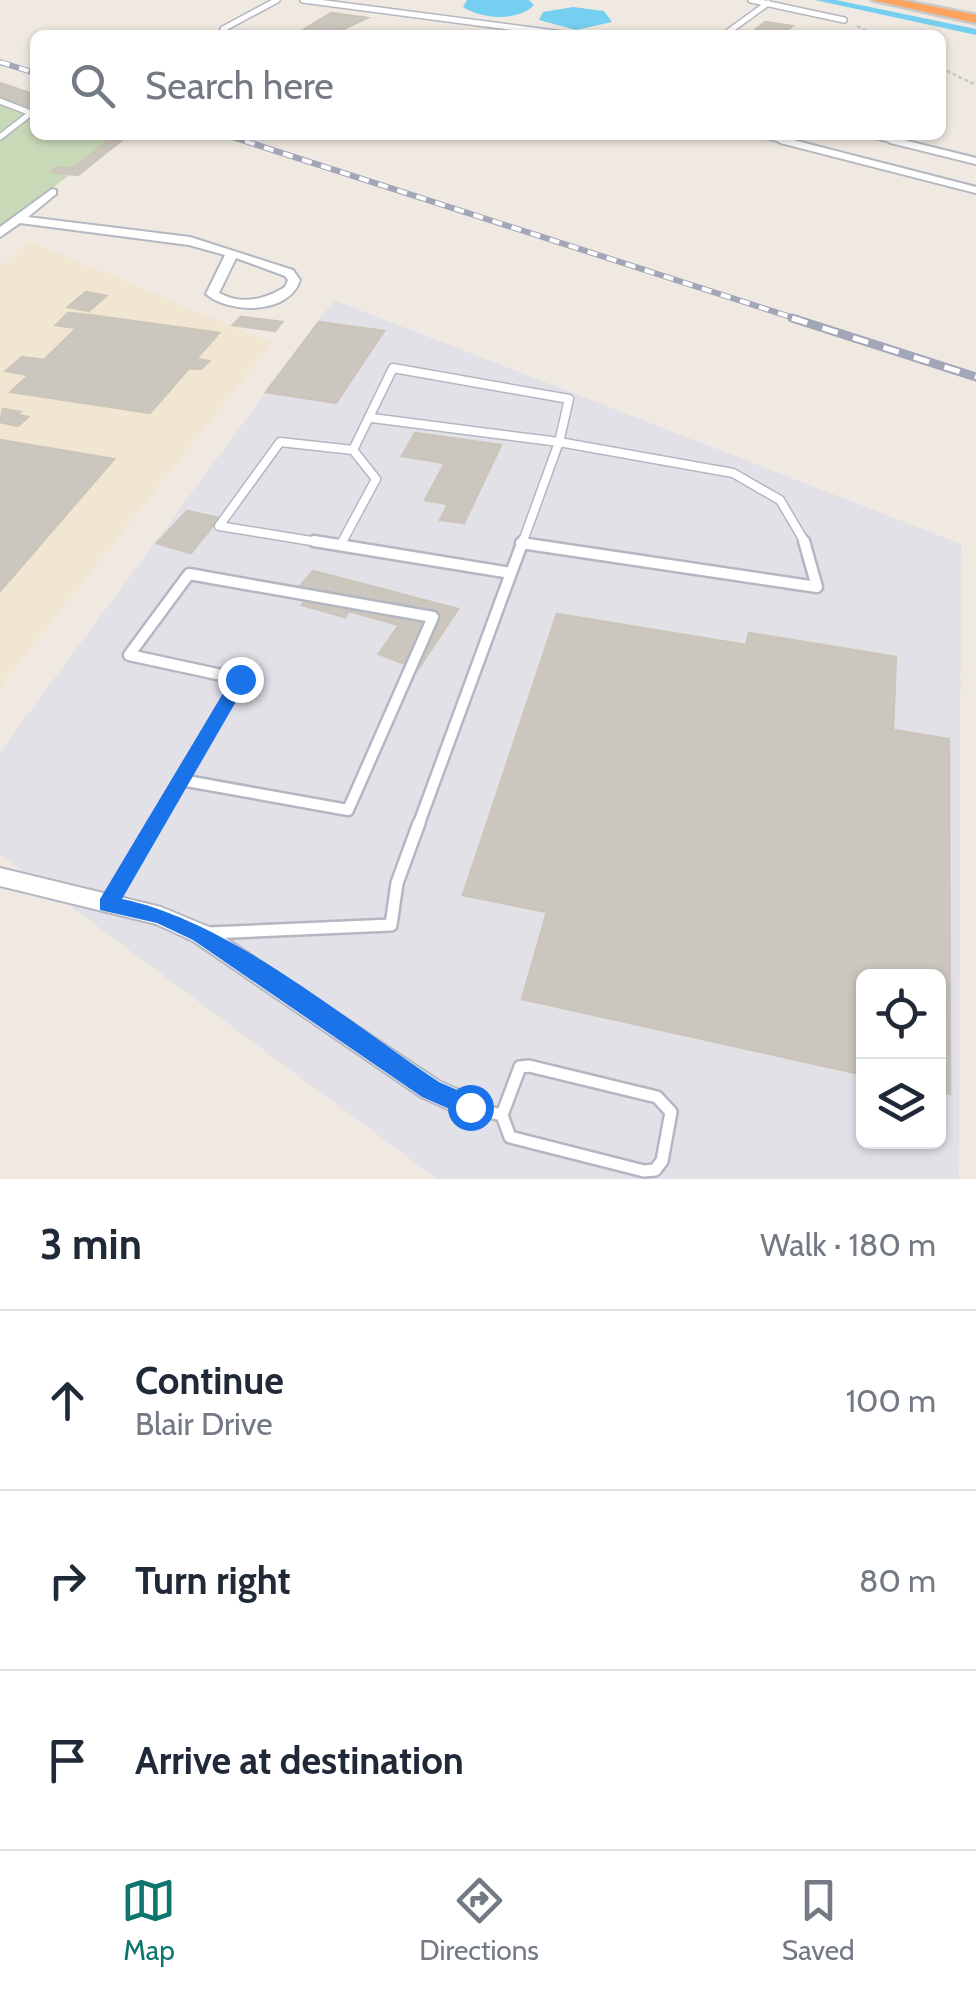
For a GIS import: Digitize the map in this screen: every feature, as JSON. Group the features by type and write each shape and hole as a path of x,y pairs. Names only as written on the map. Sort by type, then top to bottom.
{"highway":[{"path":"879,0 976,19"},
{"path":"923,0 976,8"},
{"path":"950,0 976,8"}],"street":[{"path":"0,233 52,192"},
{"path":"18,219 190,241 232,253 290,273 294,280 291,289 264,302 222,302 212,294 212,286 232,253"},
{"path":"0,877 161,916 201,934 430,1089 470,1107"}],"lane":[{"path":"224,30 278,0"},
{"path":"303,0 532,30"},
{"path":"751,0 844,20"},
{"path":"731,30 768,3"},
{"path":"0,101 30,113 0,137"},
{"path":"781,140 976,190"},
{"path":"892,140 976,161"},
{"path":"201,934 391,924 397,884 560,442 569,399 393,368 372,418 352,450"},
{"path":"372,418 560,442 734,473 780,500 811,553 816,587 521,543"},
{"path":"340,544 376,479 352,450 280,442 220,526 510,573"},
{"path":"108,904 180,780 240,679 128,656 189,574 433,617 348,810 180,780"},
{"path":"530,1066 657,1098 670,1112 662,1162 655,1170 644,1171 510,1137 504,1130 502,1115 514,1075 520,1067 530,1066"},
{"path":"470,1107 502,1115"}],"path":[{"path":"844,20 865,30"},
{"path":"946,70 976,85"}],"shaded area":[{"path":"30,241 272,343 0,687 0,266"},
{"path":"334,300 961,544 959,1179 437,1179 0,854 0,752"}],"green space":[{"path":"0,82 30,93 30,140 114,140 0,229"}],"water":[{"path":"467,0 529,0 534,5 519,14 489,16 463,7"},
{"path":"573,7 604,11 612,22 576,30 539,20 543,12"}],"building":[{"path":"331,13 367,18 342,30 303,30"},
{"path":"765,22 792,26 787,30 755,30"},
{"path":"0,83 30,93 30,106 0,96"},
{"path":"110,140 122,140 78,175 52,172 58,167 72,169"},
{"path":"86,292 106,296 89,311 68,307"},
{"path":"68,313 219,333 196,359 209,361 201,369 189,368 150,413 11,392 29,375 6,371 22,357 44,360 77,328 56,325"},
{"path":"241,317 282,322 275,331 233,325"},
{"path":"319,322 384,331 336,403 266,392"},
{"path":"3,409 28,417 18,426 0,422"},
{"path":"415,433 501,445 464,523 440,520 448,504 425,500 445,463 402,456"},
{"path":"0,440 114,459 0,591"},
{"path":"187,511 219,518 191,553 157,543"},
{"path":"313,571 458,609 418,669 379,654 399,625 349,611 345,617 302,605 314,590 300,586"},
{"path":"557,614 746,645 749,633 896,657 893,730 949,739 950,1094 946,1093 946,969 856,969 856,1073 522,999 547,912 463,895"}],"waterway":[{"path":"820,0 976,32"}],"railway":[{"path":"0,62 30,71"},
{"path":"242,140 800,320"},
{"path":"792,318 976,377"}],"route":[{"path":"240,679 108,904 161,916 201,934 430,1089 470,1107"}]}
